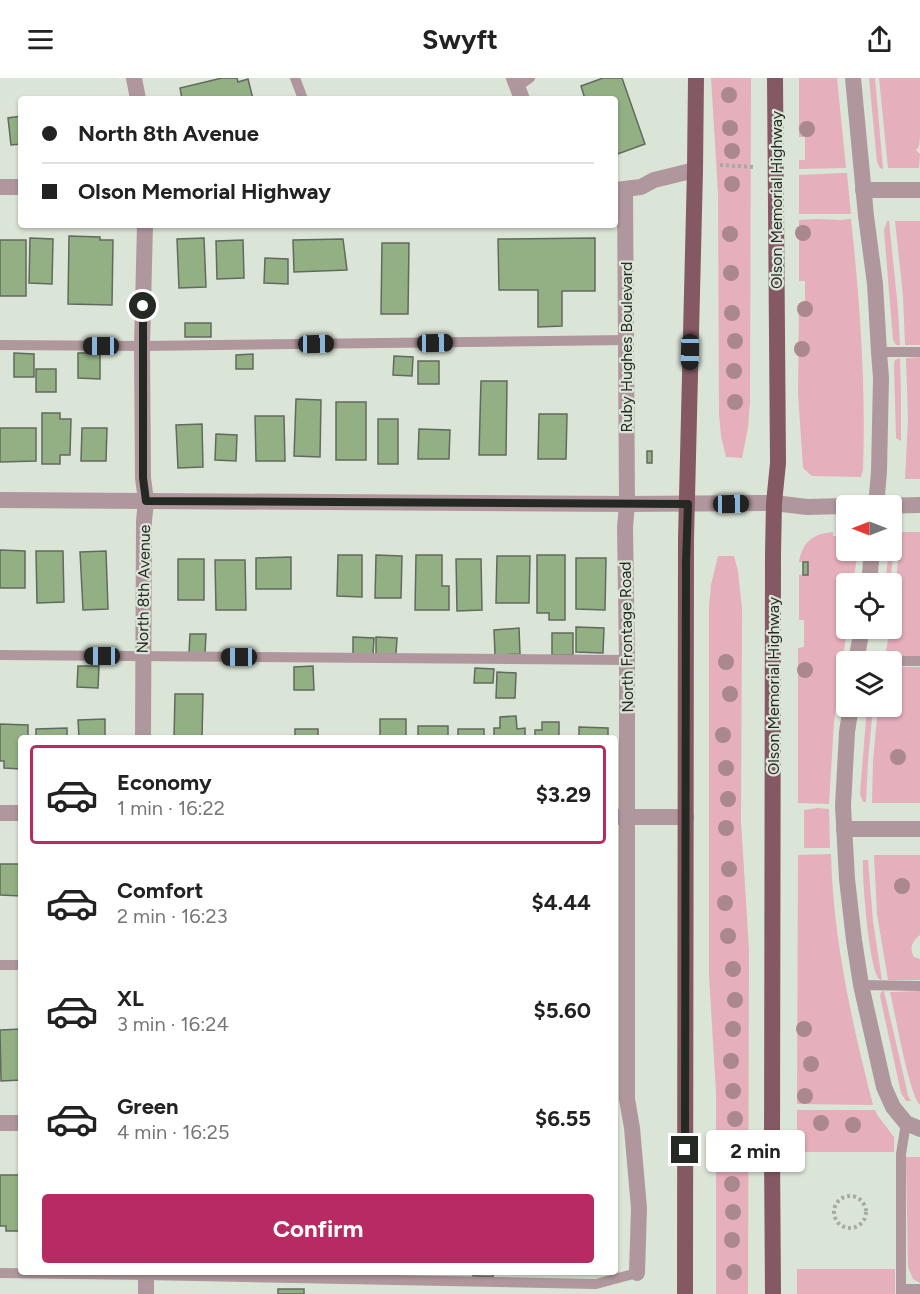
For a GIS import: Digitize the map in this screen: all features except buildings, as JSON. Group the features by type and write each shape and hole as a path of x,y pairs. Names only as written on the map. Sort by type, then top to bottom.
{"main road":[{"path":"685,1294 686,539 696,78"},
{"name":"Olson Memorial Highway","path":"773,1294 774,504 778,463 776,78"}],"street":[{"path":"134,78 137,96"},
{"path":"853,78 863,190 875,284 881,378 880,449 876,495"},
{"path":"620,190 641,187 654,180 695,170"},
{"path":"0,187 18,187"},
{"name":"Ruby Hughes Boulevard","path":"620,190 626,340 627,504"},
{"path":"863,190 920,190"},
{"name":"North 8th Avenue","path":"143,735 146,501 143,478 142,346 145,228"},
{"path":"0,500 836,506"},
{"name":"North Frontage Road","path":"627,504 625,527 627,660 621,817 621,974 627,1099 623,1128 639,1208 637,1273"},
{"path":"902,505 920,505"},
{"path":"849,717 843,806 844,829 848,890 861,985 884,1087 893,1107 913,1126"},
{"path":"0,813 18,813"},
{"path":"621,817 686,817"},
{"path":"844,829 920,830"},
{"path":"0,1123 18,1123"},
{"path":"146,1275 146,1294"}],"lane":[{"path":"295,78 302,96"},
{"path":"0,345 142,346 626,340"},
{"path":"879,352 920,352"},
{"path":"0,655 627,660"},
{"path":"902,661 920,661"},
{"path":"0,965 18,965"},
{"path":"861,985 920,986"},
{"path":"913,1126 901,1154 902,1292 920,1289"},
{"path":"0,1273 18,1273"},
{"path":"228,1275 596,1284 637,1273"}],"path":[{"path":"720,165 754,167"},
{"path":"857,1197 864,1204 866,1210 864,1220 856,1227 846,1227 837,1222 834,1212 841,1198 857,1197"}],"shaded area":[{"path":"711,78 751,78 750,402 742,458 726,457 719,414 718,193"},
{"path":"799,78 837,78 846,168 799,169 799,160 805,160 805,137 799,137"},
{"path":"869,78 875,78 883,169 877,162"},
{"path":"879,78 920,78 920,137 916,150 920,154 919,168 888,168"},
{"path":"847,173 851,214 799,214 799,175"},
{"path":"851,219 863,375 864,438 861,477 812,476 803,468 798,393 799,308 805,307 805,281 799,281 799,220"},
{"path":"889,221 900,345 896,345 893,340 884,230"},
{"path":"895,221 920,221 920,345 905,345 903,296"},
{"path":"920,357 920,479 905,479 908,419 906,358"},
{"path":"900,358 901,441 896,438 894,365 895,360"},
{"path":"833,532 833,536 836,536 836,561 856,561 855,573 836,573 836,639 846,639 844,651 836,651 836,708 829,804 798,803 798,648 804,647 804,620 799,620 799,575 808,574 808,562 799,562 806,544 820,535"},
{"path":"902,532 920,532 920,656 902,656 902,651 886,651 888,639 902,639 902,573 897,573 898,561 902,561"},
{"path":"718,556 734,556 742,609 741,821 749,950 748,1294 716,1294 716,1093 709,975 709,606"},
{"path":"888,561 893,561 891,573 886,573"},
{"path":"902,667 920,667 920,803 872,803 877,717 902,717"},
{"path":"866,717 872,717 866,802 863,802 860,794"},
{"path":"829,809 830,848 804,848 804,810"},
{"path":"831,854 835,918 845,981 873,1105 797,1104 798,855"},
{"path":"874,855 920,855 920,935 913,942 912,954 920,959 920,980 888,980 877,914"},
{"path":"863,860 868,860 873,921 882,980 875,971 869,941"},
{"path":"884,991 911,1101 906,1101 901,1093 880,996"},
{"path":"920,991 920,1105 911,1086 890,992"},
{"path":"797,1110 875,1110 894,1137 894,1152 797,1152"},
{"path":"906,1157 920,1157 920,1283 913,1279 908,1267"},
{"path":"797,1269 895,1269 895,1294 797,1294"}],"route":[{"path":"143,306 143,478 146,501 688,504 685,1150"}]}
